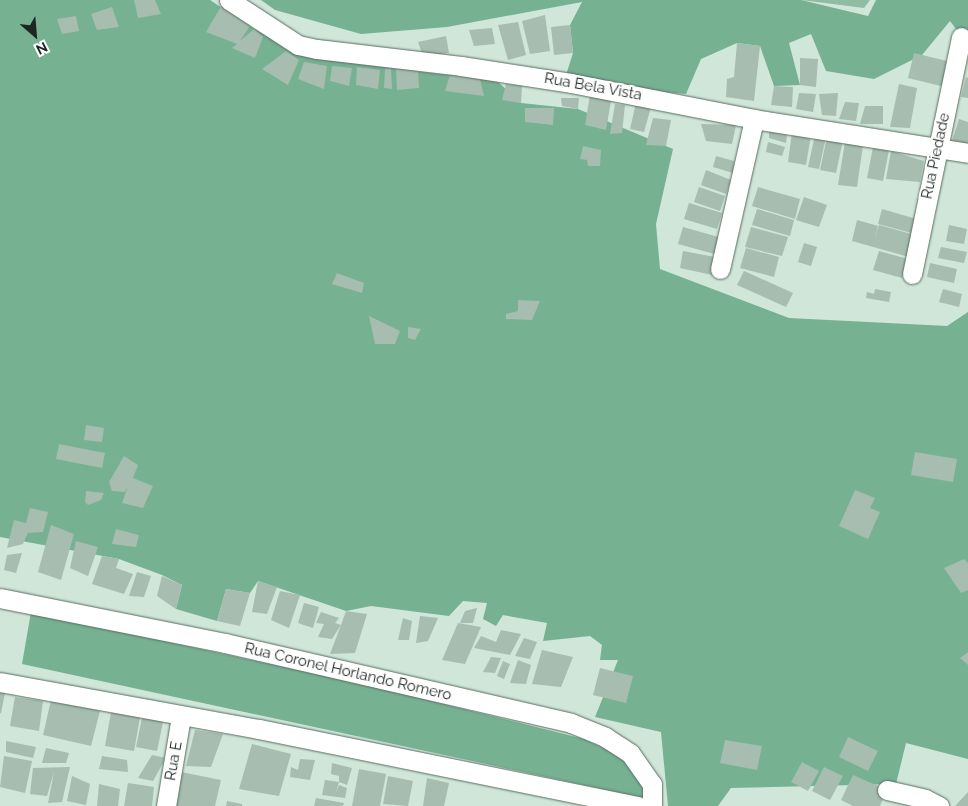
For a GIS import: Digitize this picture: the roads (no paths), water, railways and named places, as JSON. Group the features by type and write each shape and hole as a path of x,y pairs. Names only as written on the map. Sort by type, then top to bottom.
{"street":[{"name":"Rua Bela Vista","path":"229,0 298,45 316,50 460,66 571,83 754,118 968,153"},
{"name":"Rua Piedade","path":"912,274 961,37"},
{"path":"720,269 754,118"},
{"name":"Rua Coronel Horlando Romero","path":"0,598 224,643 571,723 605,737 630,753 652,784 652,806"},
{"path":"0,682 638,806"},
{"name":"Rua E","path":"166,806 181,716"},
{"path":"887,790 925,799 939,806"}]}
